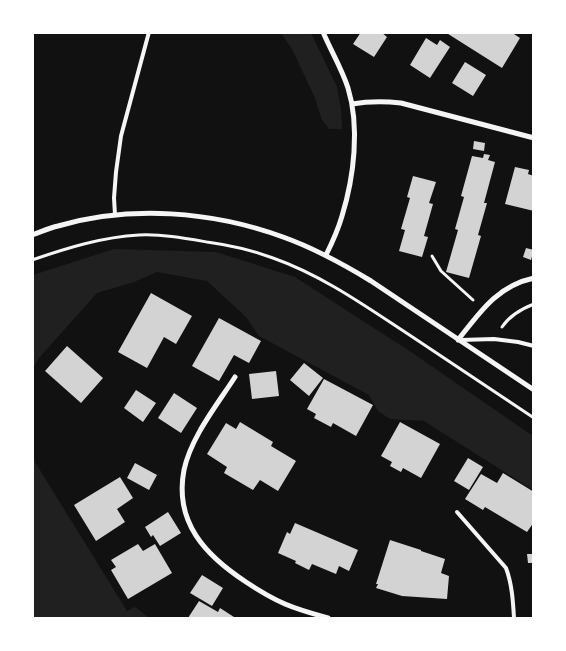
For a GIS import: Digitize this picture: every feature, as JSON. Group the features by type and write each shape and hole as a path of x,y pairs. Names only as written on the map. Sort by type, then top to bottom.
{"street":[{"path":"323,32 344,76 352,104 354,138 351,174 342,218 326,255"},
{"path":"352,104 372,101 401,103 534,138"},
{"path":"32,235 85,219 115,215 148,214 203,217 260,229 326,255 371,281 534,390"},
{"path":"458,340 493,298 521,281 534,278"},
{"path":"235,377 190,449 184,469 182,503 191,528 208,552 237,576 261,592 285,604 328,618"}],"lane":[{"path":"115,215 114,198 120,136 149,32"},
{"path":"458,340 494,339 534,346"},
{"path":"457,512 506,568 512,595 514,618"}],"path":[{"path":"32,260 93,242 140,235 167,236 208,242 272,257 315,276 354,299 534,418"},
{"path":"432,256 441,270 483,309"},
{"path":"494,339 515,313 534,304"}],"shaded area":[{"path":"281,33 311,33 337,87 342,129 329,129 322,120 315,98 292,49"},
{"path":"114,249 216,252 295,277 414,354 533,436 533,490 424,421 390,419 378,411 369,395 259,336 246,317 207,281 157,272 134,282 97,293 39,358 33,368 33,275"},
{"path":"33,454 35,462 127,611 135,607 149,618 33,617"}],"building":[{"path":"361,32 381,32 387,37 374,57 353,44"},
{"path":"445,32 511,32 520,38 502,68"},
{"path":"426,38 437,45 440,40 450,47 430,78 410,65"},
{"path":"465,62 486,75 473,96 452,83"},
{"path":"474,141 485,143 484,151 473,149"},
{"path":"484,154 490,155 488,160 495,162 484,203 487,203 478,235 481,236 469,278 446,272 458,230 455,229 464,197 461,196 472,156 483,158"},
{"path":"515,167 529,170 528,174 534,176 534,211 505,204"},
{"path":"413,176 436,182 429,203 433,204 424,236 428,237 422,257 399,251 405,230 401,229 410,198 407,197"},
{"path":"526,248 534,250 531,260 523,257"},
{"path":"151,293 192,316 176,344 164,337 147,368 118,352"},
{"path":"219,318 261,341 249,363 234,355 219,381 192,366"},
{"path":"67,346 103,378 81,403 45,371"},
{"path":"304,363 323,378 309,396 290,380"},
{"path":"276,371 279,396 252,399 249,374"},
{"path":"324,379 373,405 356,436 333,423 331,427 314,418 316,414 307,409"},
{"path":"136,390 156,403 143,422 124,408"},
{"path":"174,393 197,408 181,433 158,418"},
{"path":"240,422 273,442 271,446 296,461 278,491 260,480 253,490 224,473 227,467 207,454 226,423 236,429"},
{"path":"400,422 440,444 421,478 403,468 401,472 390,466 392,462 381,456"},
{"path":"468,458 483,467 469,490 454,481"},
{"path":"135,463 157,475 149,490 127,478"},
{"path":"503,473 534,492 534,522 527,532 485,507 483,510 465,499 481,474 497,483"},
{"path":"120,477 133,498 117,509 125,522 96,541 74,505"},
{"path":"168,512 181,533 160,546 145,527"},
{"path":"295,523 358,550 349,571 339,566 336,574 312,564 309,570 295,563 296,561 278,553 287,532 290,534"},
{"path":"390,540 445,559 441,573 449,576 447,599 402,596 376,588"},
{"path":"138,544 143,551 155,544 172,573 128,599 111,570 116,567 111,560"},
{"path":"527,554 534,554 534,563 528,563"},
{"path":"202,575 223,588 212,606 190,593"},
{"path":"199,601 218,612 220,608 234,618 188,618"}]}
